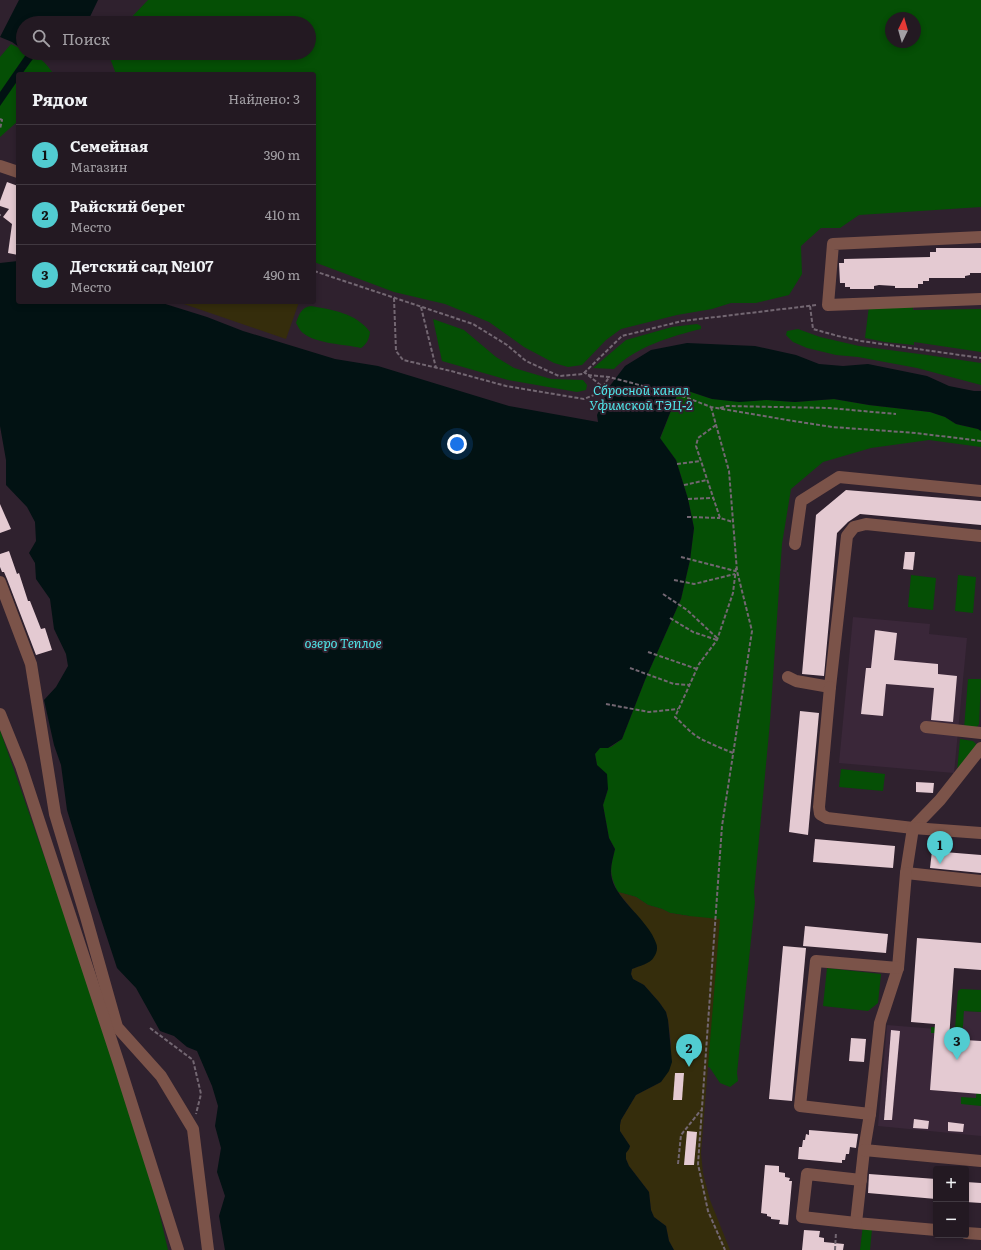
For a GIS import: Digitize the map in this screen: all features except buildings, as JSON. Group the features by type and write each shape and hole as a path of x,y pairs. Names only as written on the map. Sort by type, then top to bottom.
{"street":[{"path":"0,166 16,171"},
{"path":"981,237 833,244 828,305 981,299"},
{"path":"796,544 801,501 839,477 981,492"},
{"path":"981,536 866,524 854,527 847,536 830,687 819,807 820,814 827,818 913,828 981,832"},
{"path":"0,582 31,664 55,814 117,1027 161,1076 193,1128 208,1250"},
{"path":"788,677 796,681 830,687"},
{"path":"0,714 21,766 117,1056 178,1250"},
{"path":"926,727 981,733"},
{"path":"856,1223 880,1023 898,968 906,873 913,828 940,800 981,748"},
{"path":"906,873 981,881"},
{"path":"870,1114 800,1106 816,961 898,968"},
{"path":"864,1150 981,1161"},
{"path":"861,1180 807,1174 802,1217 933,1230"},
{"path":"969,1232 981,1234"}],"path":[{"path":"0,119 2,120 0,129"},
{"path":"316,272 473,324 507,345 526,361 559,376 582,374 622,336 682,321 810,305 828,305"},
{"path":"394,298 396,351 403,360 506,386 584,399 599,393 609,377"},
{"path":"810,305 813,329 861,341 981,358"},
{"path":"421,307 436,368"},
{"path":"584,372 603,387"},
{"path":"588,375 609,377 685,397 711,407 832,428 916,433 981,440"},
{"path":"717,408 727,406 829,408 896,414"},
{"path":"711,407 729,471 737,571 752,631 722,826 698,1164 708,1211 725,1250"},
{"path":"716,425 698,438 696,446 720,518"},
{"path":"678,464 701,461"},
{"path":"684,485 708,480"},
{"path":"688,499 713,498"},
{"path":"687,517 720,518 733,522"},
{"path":"681,557 735,573"},
{"path":"733,753 714,746 695,735 675,717 699,664 717,639 733,593 736,564"},
{"path":"674,580 694,584 735,573"},
{"path":"663,594 687,610 717,639"},
{"path":"670,618 693,632 717,639"},
{"path":"648,652 697,669"},
{"path":"630,668 674,684 690,685"},
{"path":"606,704 649,712 678,709"},
{"path":"150,1028 193,1060 201,1094 193,1128"},
{"path":"678,1164 681,1135 702,1109"},
{"path":"835,1250 837,1221"}],"shaded area":[{"path":"853,617 930,624 929,634 967,638 954,773 839,763"},
{"path":"963,1011 981,1012 981,1136 878,1126 887,1025 961,1031"}],"green space":[{"path":"148,0 981,0 981,207 859,215 840,228 821,228 801,246 802,274 789,295 756,303 731,303 712,309 677,315 621,329 606,340 582,365 568,367 554,363 524,347 489,322 445,304 394,292 316,263 316,72 115,72 111,60 316,60 316,16 133,16"},
{"path":"11,44 16,46 16,60 42,60 52,72 16,72 16,123 0,137 0,57"},
{"path":"913,304 913,310 981,309 981,352 914,342 914,345 865,338 869,306"},
{"path":"311,306 344,313 358,320 370,332 366,343 361,348 323,342 303,333 296,323 299,314 305,308"},
{"path":"433,319 464,330 496,357 514,368 551,379 583,380 587,385 586,390 577,392 508,380 442,361"},
{"path":"697,324 701,326 701,329 654,343 632,354 614,369 593,368 626,340 672,327"},
{"path":"798,329 820,337 859,346 981,363 981,385 917,368 858,357 836,355 807,348 793,342 786,335 787,331"},
{"path":"685,390 712,399 795,402 834,399 869,405 930,412 945,417 956,424 981,431 981,447 929,440 871,448 823,462 791,489 782,544 770,722 754,892 755,902 737,1073 738,1081 730,1087 720,1083 707,1066 689,916 670,913 648,905 636,897 618,892 615,886 611,871 615,849 609,838 603,805 608,789 597,765 595,754 600,748 611,747 622,739 645,680 681,599 690,560 694,528 688,499 676,460 660,439 678,393"},
{"path":"911,575 936,578 933,610 908,607"},
{"path":"958,575 976,577 973,613 955,611"},
{"path":"968,679 981,679 979,724 975,730 964,729"},
{"path":"0,730 140,1130 168,1250 0,1250"},
{"path":"960,739 973,741 977,745 957,772"},
{"path":"841,769 885,774 883,791 839,787"},
{"path":"827,968 881,974 878,1003 868,1011 823,1006"},
{"path":"961,989 981,990 981,1012 964,1011 963,1028 960,1032 952,1034 931,1033 931,1027 955,1029 958,991"},
{"path":"977,1086 981,1086 981,1106 961,1104 961,1097 976,1098"},
{"path":"863,1225 872,1229 870,1250 860,1250"}],"sand":[{"path":"184,304 298,304 286,339"},
{"path":"618,892 636,897 648,905 670,913 720,919 701,1153 703,1173 710,1200 730,1250 674,1250 669,1241 666,1226 654,1217 651,1210 649,1192 629,1166 626,1159 626,1153 630,1146 620,1131 621,1120 636,1095 661,1082 671,1044 666,1012 644,985 633,979 631,974 632,969 647,963 646,927"}],"water":[{"path":"19,0 98,0 90,16 16,16 16,45 0,37"},
{"path":"22,60 32,60 23,72 16,72 16,83 0,106 0,92"},
{"name":"озеро Теплое","path":"16,261 16,304 165,304 207,317 243,331 335,359 378,366 509,406 598,422 597,415 609,387 625,366 651,350 687,343 755,346 796,355 819,364 843,366 868,364 927,376 949,386 981,391 981,431 956,424 945,417 930,412 869,405 834,399 795,402 767,400 739,402 712,399 685,390 678,393 660,438 676,460 688,499 694,528 690,560 681,599 645,680 622,739 608,748 600,748 595,754 597,765 607,774 608,789 603,805 609,838 615,849 611,868 612,879 620,895 647,927 657,946 656,954 652,959 647,963 632,969 631,974 633,979 644,985 666,1012 672,1062 669,1071 661,1082 636,1095 621,1120 620,1131 630,1146 626,1153 626,1159 629,1166 649,1192 651,1210 654,1217 666,1226 669,1241 674,1250 225,1250 219,1216 225,1196 217,1172 221,1148 215,1126 218,1106 212,1086 197,1051 187,1047 174,1036 160,1031 136,988 117,968 67,810 61,765 54,745 44,700 56,687 68,666 66,654 54,629 50,599 36,579 35,563 29,553 36,541 35,522 27,507 6,485 6,460 0,426 0,263"}],"place":[{"name":"Семейная","path":"940,864"},
{"name":"Детский сад №107","path":"957,1060"},
{"name":"Райский берег","path":"689,1067"}],"water label":[{"name":"Сбросной канал Уфимской ТЭЦ-2","path":"641,398"}]}
